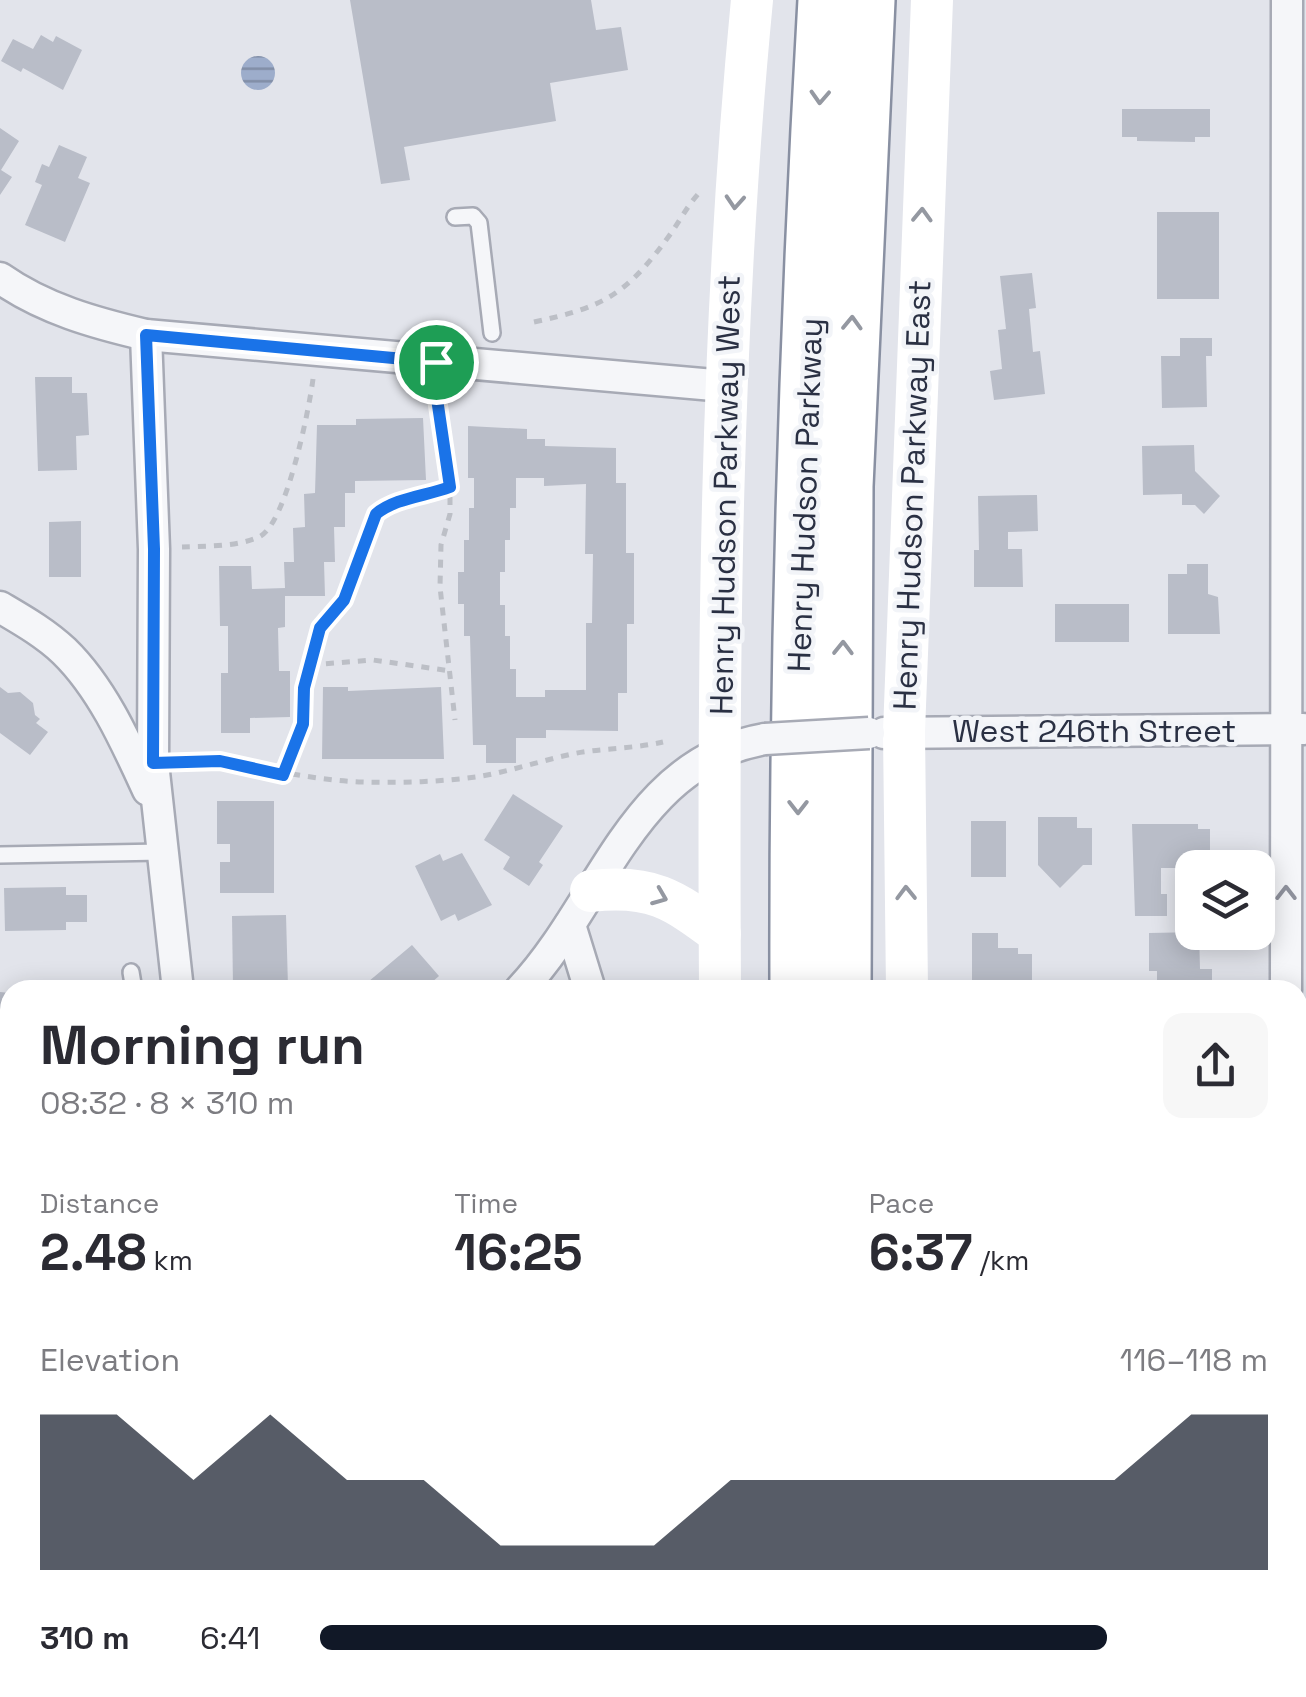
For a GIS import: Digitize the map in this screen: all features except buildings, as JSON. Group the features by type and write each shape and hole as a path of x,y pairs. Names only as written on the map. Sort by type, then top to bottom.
{"highway":[{"name":"Henry Hudson Parkway","path":"798,980 803,492 826,0"},
{"name":"Henry Hudson Parkway","path":"842,980 845,486 867,0"}],"main road":[{"name":"Henry Hudson Parkway West","path":"720,980 718,753 725,386 752,0"},
{"name":"Henry Hudson Parkway East","path":"906,980 886,732 932,0"},
{"path":"580,908 620,888 665,896 720,934"}],"street":[{"path":"1286,980 1296,729 1287,0"},
{"path":"0,278 49,306 96,324 146,335 725,386"},
{"path":"146,335 154,549 153,763 177,980"},
{"path":"0,607 36,628 66,653 98,694 156,806"},
{"path":"1296,729 1306,688"},
{"name":"West 246th Street","path":"527,980 580,908 638,817 684,773 743,742 886,732 1296,729"},
{"path":"580,908 589,980"}],"lane":[{"path":"456,217 473,216 480,223 492,333"},
{"path":"0,856 162,852"},
{"path":"131,972 132,980"}],"path":[{"path":"534,322 590,308 608,299 639,273 707,185"},
{"path":"154,549 233,544 259,537 271,529 288,488 312,388 316,351"},
{"path":"436,362 435,385 450,487 450,514 441,545 440,587 455,720"},
{"path":"283,775 303,724 309,665 320,628 344,600 376,514 386,505 450,487"},
{"path":"309,665 373,660 451,670"},
{"path":"153,763 220,761 283,775 359,782 478,777 578,753 626,750 663,742"}],"water":[{"path":"258,56 270,61 275,73 270,85 258,90 246,85 241,73 246,61"}],"route":[{"path":"146,335 436,362 435,385 450,487 386,505 376,514 344,600 320,628 304,688 303,724 283,775 220,761 153,763 154,549 146,335"}]}
